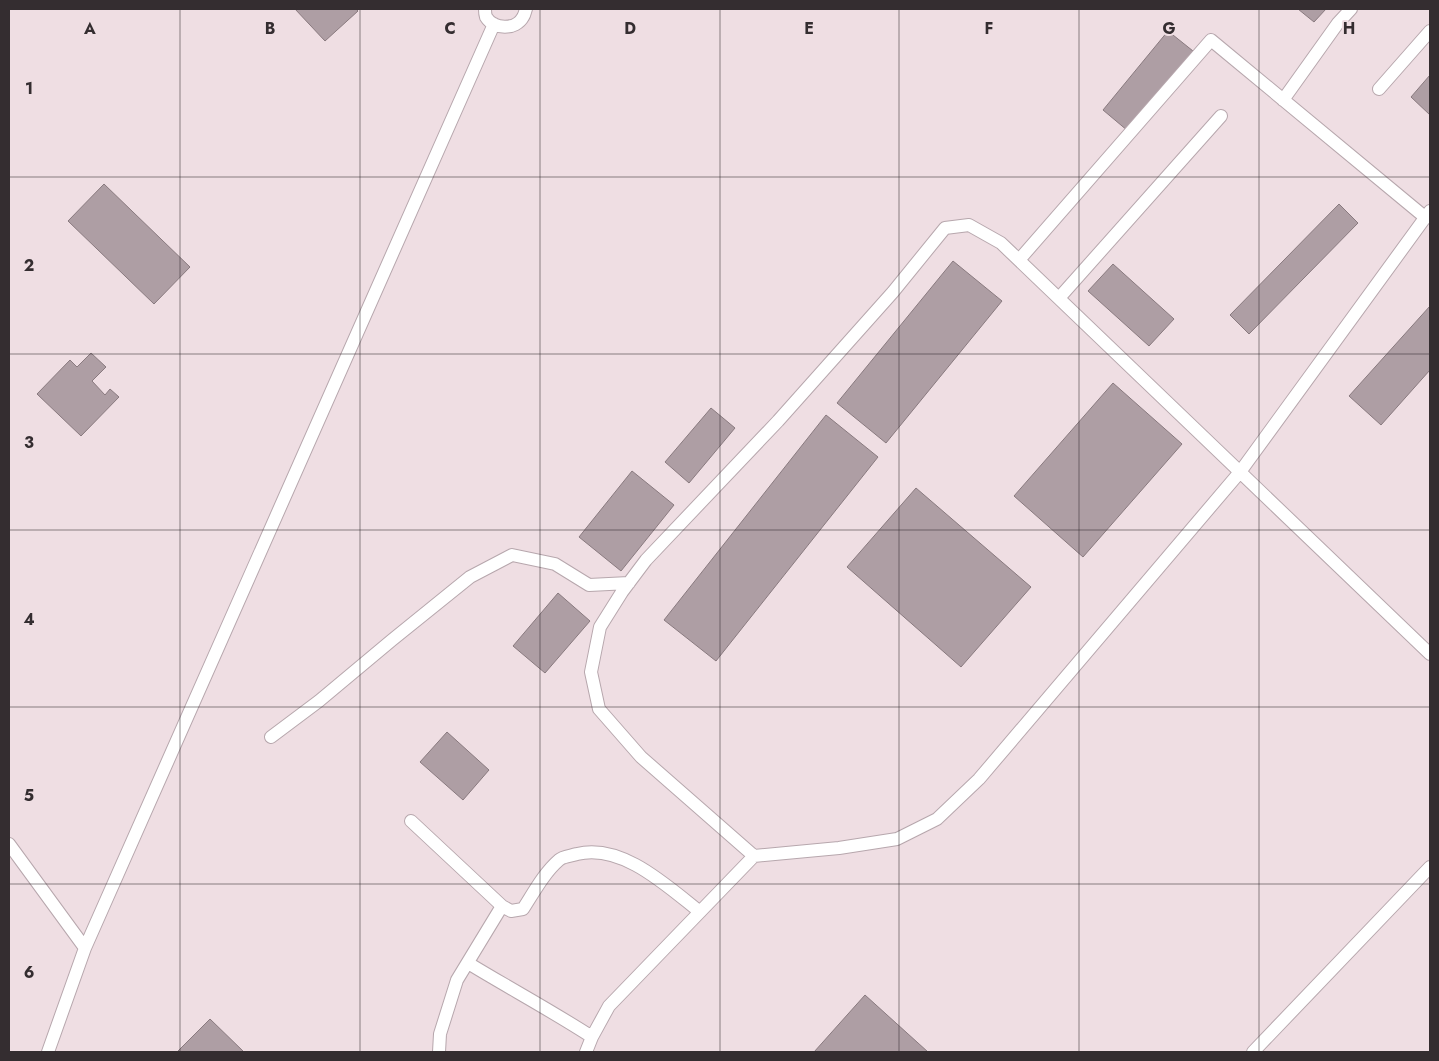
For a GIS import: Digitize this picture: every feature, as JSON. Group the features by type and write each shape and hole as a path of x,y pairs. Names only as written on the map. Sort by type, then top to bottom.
{"lane":[{"path":"484,9 486,17 494,24 504,27 515,25 523,17 526,9"},
{"path":"1283,100 1338,23 1351,9"},
{"path":"48,1052 85,948 494,24"},
{"path":"1378,89 1430,31"},
{"path":"586,1052 609,1006 754,856 839,848 896,839 937,819 979,779 1240,472 1428,214 1283,100 1211,40 1019,260"},
{"path":"1059,298 1221,116"},
{"path":"754,856 641,756 599,709 591,672 600,627 646,560 778,421 893,292 945,228 969,225 1001,243 1430,654"},
{"path":"271,737 320,701 470,577 512,555 555,564 589,585 629,583"},
{"path":"411,821 502,906 511,911 523,909 543,878 560,858 583,852 598,852 623,858 658,879 700,912"},
{"path":"9,844 85,948"},
{"path":"1253,1052 1430,866"},
{"path":"438,1052 440,1034 457,980 502,906"},
{"path":"468,963 560,1016 592,1037"}],"building":[{"path":"295,9 356,9 358,11 325,41"},
{"path":"1298,9 1326,9 1314,22"},
{"path":"1168,31 1193,51 1128,131 1103,110"},
{"path":"1430,75 1430,115 1411,97"},
{"path":"104,184 190,267 154,304 68,221"},
{"path":"1339,204 1358,223 1249,334 1230,315"},
{"path":"953,261 1002,301 886,443 837,403"},
{"path":"1113,264 1174,319 1149,346 1088,291"},
{"path":"1430,306 1430,370 1381,425 1349,396"},
{"path":"91,353 106,367 92,381 105,395 110,389 119,397 81,436 37,394 70,360 77,367"},
{"path":"1113,383 1182,444 1083,557 1014,496"},
{"path":"711,408 735,428 689,483 665,462"},
{"path":"826,415 878,457 716,661 664,620"},
{"path":"632,471 674,505 621,571 579,537"},
{"path":"916,488 1031,587 961,667 847,567"},
{"path":"558,593 590,621 545,673 513,646"},
{"path":"447,732 489,770 463,800 420,762"},
{"path":"865,995 928,1052 814,1052"},
{"path":"210,1019 244,1052 177,1052"}]}
